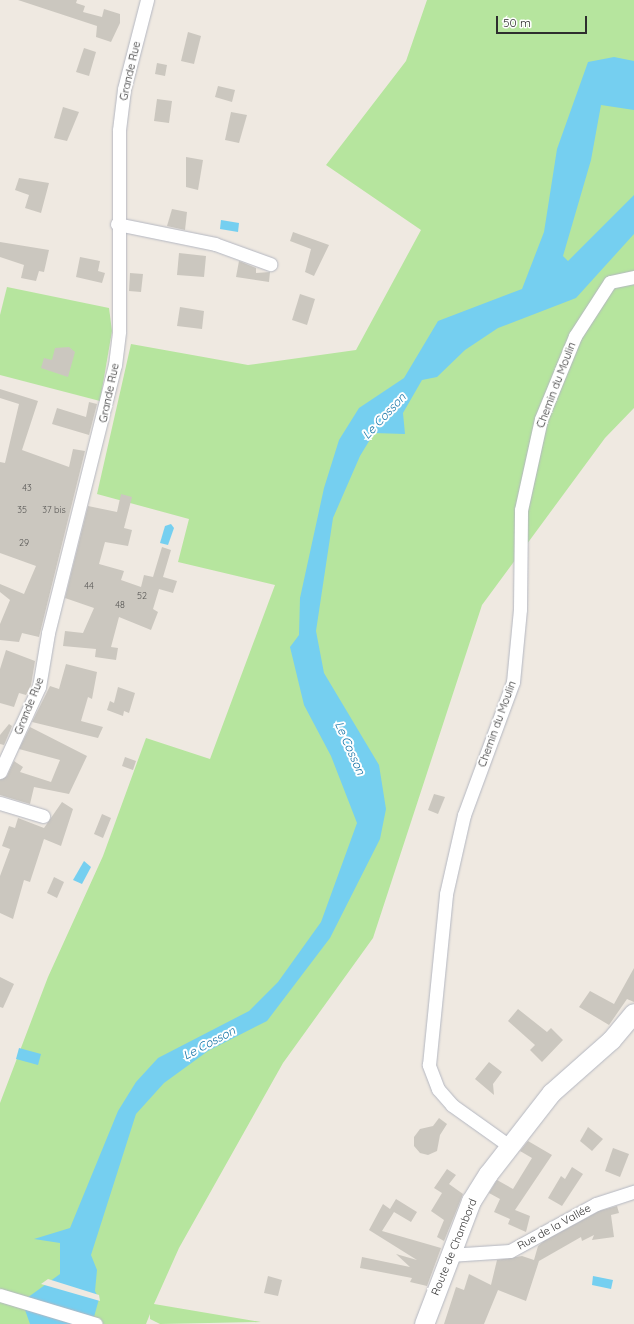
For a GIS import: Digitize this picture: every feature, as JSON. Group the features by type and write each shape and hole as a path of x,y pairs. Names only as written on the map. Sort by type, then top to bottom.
{"main road":[{"name":"Route de Chambord","path":"424,1324 471,1202 508,1145 552,1093 611,1040 634,1013"}],"street":[{"name":"Grande Rue","path":"0,772 39,687 48,633 104,418 119,331 117,224 118,130 124,89 146,0"},
{"path":"117,224 215,244 270,264"},
{"name":"Chemin du Moulin","path":"508,1145 452,1105 438,1089 428,1065 446,894 464,815 513,682 520,609 521,510 541,420 575,336 610,282 634,277"},
{"path":"0,803 43,816"},
{"name":"Rue de la Vallée","path":"449,1256 510,1251 596,1204 634,1192"},
{"path":"0,1295 96,1324"}],"green space":[{"path":"427,0 634,0 634,408 605,438 482,605 373,938 283,1063 179,1248 154,1304 261,1322 160,1324 150,1319 150,1314 146,1324 0,1324 0,1103 48,977 103,856 146,738 210,759 275,585 178,562 189,519 97,494 131,344 248,365 356,350 421,230 326,165 406,61"},
{"path":"7,287 109,308 112,331 100,401 0,375 0,315"}],"water":[{"name":"Le Cosson","path":"614,57 634,61 634,110 601,105 591,160 563,256 568,261 634,195 634,234 576,298 498,328 465,350 437,377 422,380 403,413 405,434 374,433 360,456 333,518 316,631 324,673 379,765 386,809 380,839 330,938 267,1021 208,1051 164,1083 136,1114 91,1255 97,1270 95,1291 99,1299 92,1324 30,1324 24,1307 27,1298 60,1274 60,1243 34,1239 70,1228 118,1111 136,1082 158,1058 249,1011 278,982 321,922 357,823 331,756 304,705 290,647 299,635 300,598 324,488 339,440 359,408 404,378 438,321 522,289 544,232 557,149 588,62"},
{"path":"221,220 239,223 238,232 220,229"},
{"path":"171,524 174,528 168,545 160,543 165,526"},
{"path":"84,861 91,867 82,884 73,880"},
{"path":"19,1048 41,1054 38,1065 16,1059"},
{"path":"593,1276 613,1280 611,1289 592,1285"}],"pier":[{"path":"48,1279 99,1295 100,1301 41,1284"}],"building":[{"path":"18,0 77,0 76,3 85,6 83,12 102,17 104,9 120,14 120,23 111,42 96,37 97,26"},
{"path":"188,32 201,36 194,64 181,61"},
{"path":"84,48 96,52 89,76 76,72"},
{"path":"157,63 167,65 165,76 155,74"},
{"path":"218,86 235,90 232,102 215,97"},
{"path":"157,99 172,101 169,123 154,121"},
{"path":"63,107 79,112 67,141 54,138"},
{"path":"231,112 247,115 239,143 225,140"},
{"path":"186,157 203,160 198,190 186,187"},
{"path":"19,178 49,183 41,213 25,208 29,195 15,190"},
{"path":"172,209 187,212 185,230 167,226"},
{"path":"293,232 329,245 314,276 305,272 311,249 290,241"},
{"path":"0,242 49,250 44,272 39,271 36,281 21,278 24,265 0,257"},
{"path":"179,253 206,256 204,277 177,275"},
{"path":"80,257 100,261 98,271 105,273 102,283 76,277"},
{"path":"239,261 256,268 256,273 270,272 269,282 236,277"},
{"path":"130,273 143,274 141,292 129,291"},
{"path":"300,294 315,299 307,325 292,320"},
{"path":"180,307 204,311 202,329 177,326"},
{"path":"69,347 75,352 68,377 41,368 44,358 52,360 55,348"},
{"path":"0,389 38,401 22,450 69,467 73,449 85,451 39,637 22,633 19,642 0,640 0,624 10,600 0,592 0,584 24,594 36,566 0,553 0,462 5,463 19,404 0,398"},
{"path":"89,402 97,404 89,435 52,424 57,408 86,417"},
{"path":"121,494 132,497 124,528 132,530 128,546 105,542 99,564 124,571 121,580 141,587 144,575 153,577 162,547 171,550 163,577 177,581 173,593 159,589 153,609 158,612 151,630 119,617 111,647 118,648 116,660 95,657 96,649 63,646 65,631 83,633 94,608 65,598 88,506 117,512"},
{"path":"6,650 35,661 31,685 26,695 19,693 14,707 0,703 0,669"},
{"path":"66,664 97,672 92,699 88,697 81,721 103,727 98,738 32,722 50,686 59,689"},
{"path":"118,687 135,693 129,713 124,711 123,716 107,710 110,701 114,703"},
{"path":"9,724 12,726 4,745 0,744 0,735"},
{"path":"30,727 87,756 69,794 34,787 30,804 0,795 0,780 7,776 14,761 23,767 20,772 51,782 60,760 19,749"},
{"path":"125,757 136,761 133,770 122,766"},
{"path":"434,794 445,797 438,814 428,810"},
{"path":"62,802 73,809 61,846 44,839 30,882 24,880 13,919 0,913 0,876 10,849 2,846 9,826 15,828 18,818 44,828"},
{"path":"102,814 111,818 103,838 94,834"},
{"path":"54,877 64,882 57,898 47,893"},
{"path":"634,968 634,1002 627,999 609,1025 579,1007 590,991 614,1004"},
{"path":"0,977 14,984 3,1008 0,1007"},
{"path":"518,1009 547,1032 551,1028 563,1040 542,1062 530,1050 535,1045 508,1021"},
{"path":"489,1062 502,1072 493,1084 494,1095 475,1079"},
{"path":"439,1118 447,1124 440,1135 437,1151 428,1155 420,1153 414,1146 414,1137 420,1129 433,1126"},
{"path":"588,1127 603,1139 592,1151 580,1141"},
{"path":"528,1141 552,1155 515,1210 530,1216 526,1232 508,1224 510,1219 494,1212 500,1199 489,1193 497,1180 513,1189 532,1158 520,1151"},
{"path":"613,1148 629,1154 620,1177 605,1171"},
{"path":"572,1167 583,1174 562,1206 548,1198 561,1176 565,1179"},
{"path":"447,1169 456,1175 449,1184 463,1194 444,1241 437,1237 444,1220 431,1211 442,1193 434,1188"},
{"path":"396,1199 417,1212 411,1222 394,1212 382,1231 441,1248 427,1286 410,1282 412,1278 360,1268 362,1257 410,1267 396,1254 417,1260 369,1230 383,1204 390,1209"},
{"path":"617,1206 619,1213 611,1215 614,1237 592,1240 594,1235 582,1241 581,1237 539,1261 526,1301 498,1290 484,1324 444,1324 456,1287 464,1290 469,1274 491,1285 497,1260 522,1256 534,1260 538,1246 544,1241 599,1211"},
{"path":"268,1276 282,1280 278,1296 264,1293"}]}
